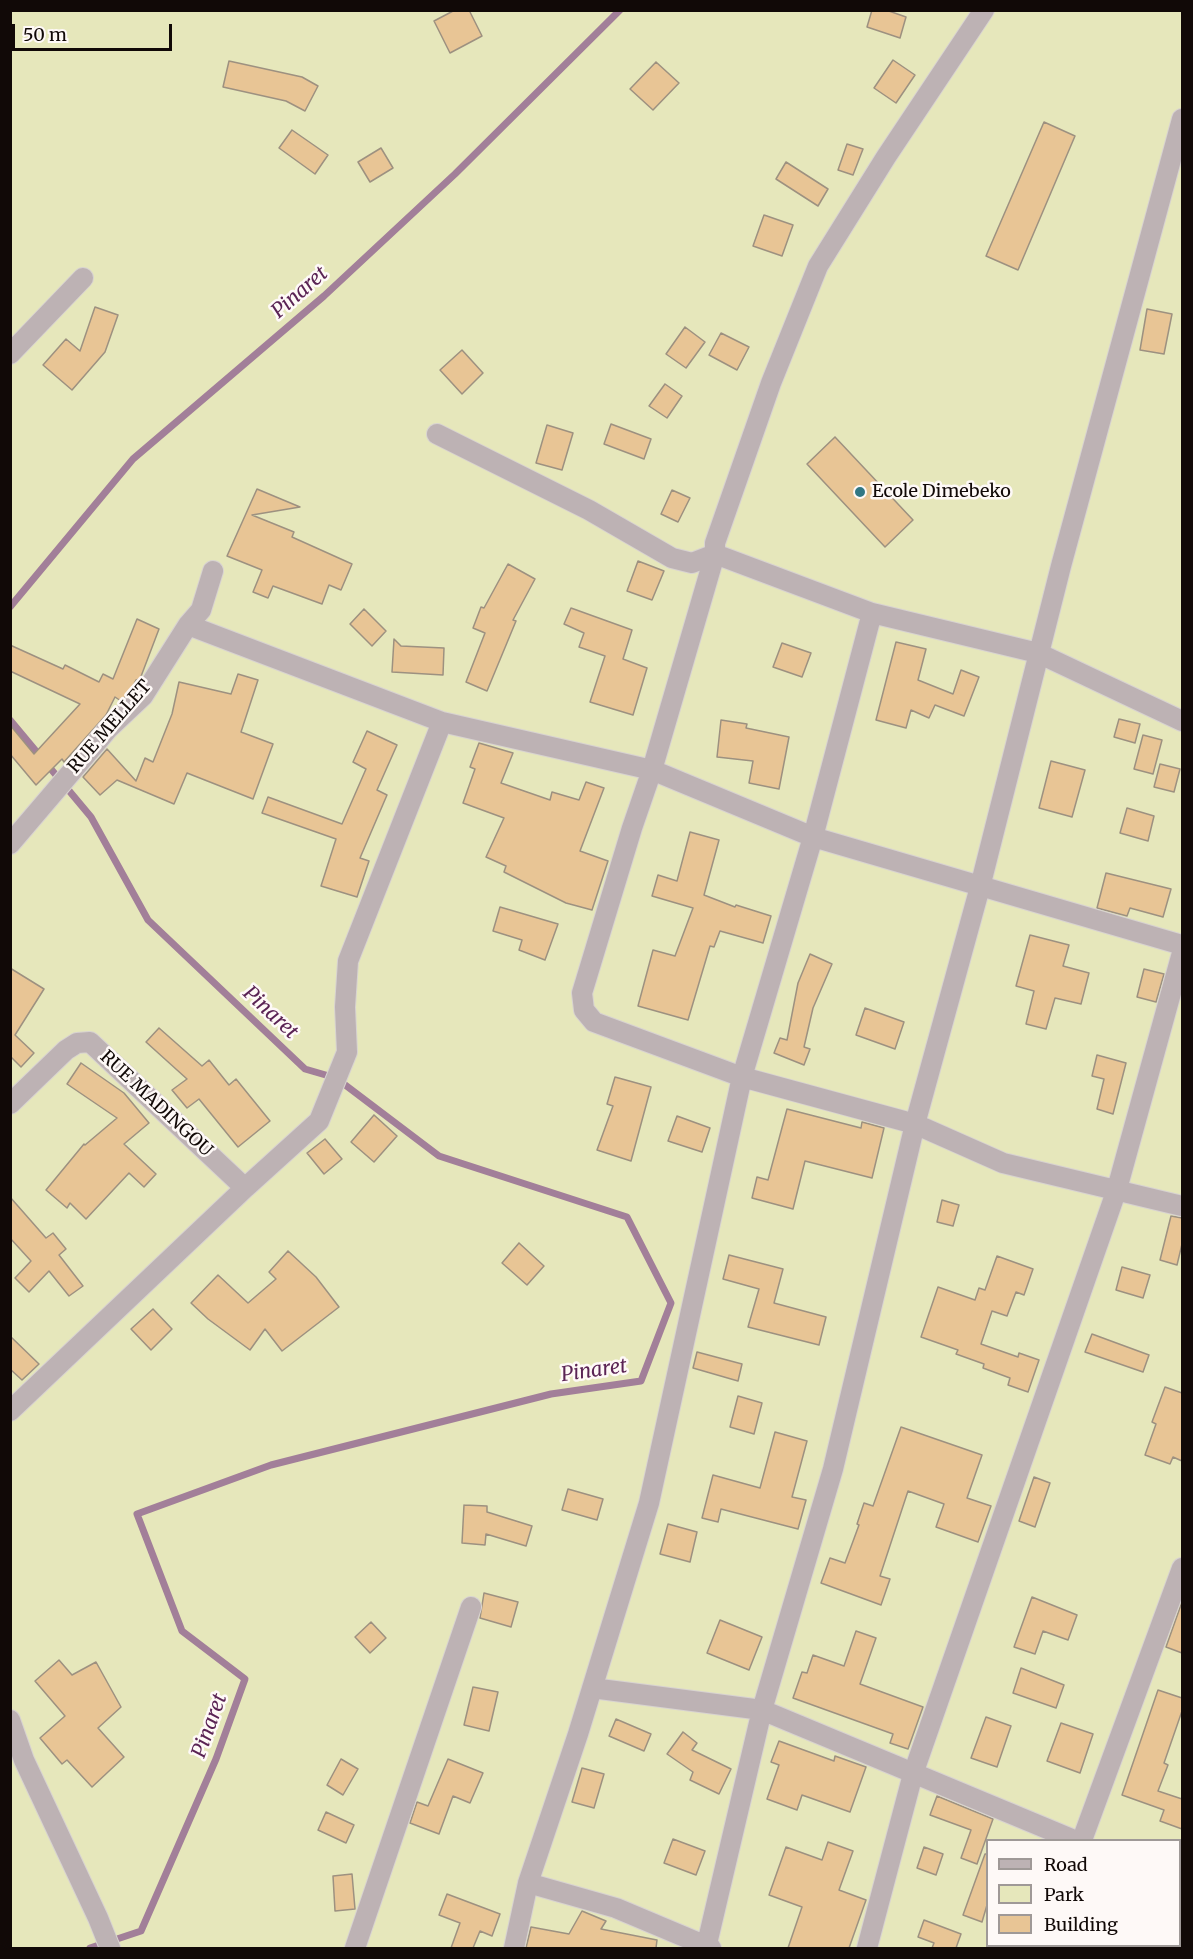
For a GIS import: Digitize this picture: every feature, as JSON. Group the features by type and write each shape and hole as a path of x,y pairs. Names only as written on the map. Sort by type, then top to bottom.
{"street":[{"path":"984,10 886,157 818,266 771,383 715,543 715,554 652,770 582,993 584,1010 594,1022 742,1077 915,1124 1003,1163 1182,1206"},
{"path":"528,1883 616,1908 708,1948 762,1710 833,1469 915,1124 980,887 1038,653 1182,118"},
{"path":"10,354 83,278"},
{"path":"436,434 589,510 672,558 692,563 715,554 872,613 1038,653 1182,721"},
{"name":"RUE MELLET","path":"10,844 108,729 143,696 188,625 201,610 213,571"},
{"path":"514,1948 528,1883 592,1688 649,1503 742,1077 813,837 872,613"},
{"path":"188,625 442,722 652,770 813,837 1182,945"},
{"path":"10,1411 319,1121 347,1052 345,1007 348,961 442,722"},
{"path":"867,1948 913,1774 1117,1189 1182,953"},
{"name":"RUE MADINGOU","path":"10,1104 66,1050 77,1043 90,1042 245,1188"},
{"path":"1082,1839 1182,1568"},
{"path":"355,1948 471,1606"},
{"path":"592,1688 762,1710 1072,1839"},
{"path":"10,1720 24,1760 110,1948"}],"green space":[{"path":"11,11 1182,11 1182,1948 11,1948"}],"building":[{"path":"455,10 469,10 482,36 450,53 434,21"},
{"path":"872,10 886,10 906,17 900,38 867,27"},
{"path":"893,60 915,75 896,103 874,88"},
{"path":"229,61 302,77 318,86 305,111 286,101 223,87"},
{"path":"656,62 679,83 653,110 630,89"},
{"path":"1044,122 1075,136 1018,270 986,256"},
{"path":"292,130 328,155 315,174 279,148"},
{"path":"847,144 863,149 853,175 838,170"},
{"path":"381,148 393,168 370,182 358,162"},
{"path":"786,162 828,189 818,206 776,179"},
{"path":"764,215 793,225 782,256 753,246"},
{"path":"95,307 118,315 105,352 72,390 43,365 66,339 80,351"},
{"path":"1147,309 1172,314 1164,354 1140,350"},
{"path":"685,327 705,342 686,368 666,354"},
{"path":"721,333 749,347 737,370 709,355"},
{"path":"462,350 483,373 462,394 440,370"},
{"path":"665,384 682,396 667,418 649,406"},
{"path":"611,424 651,439 644,459 604,444"},
{"path":"547,425 573,433 562,470 536,463"},
{"name":"Ecole Dimebeko","path":"835,437 913,520 885,547 807,464"},
{"path":"257,489 300,507 252,515 294,532 292,537 352,564 341,590 329,585 322,604 273,586 268,598 253,592 262,570 227,556"},
{"path":"672,490 690,498 678,522 661,514"},
{"path":"638,561 664,571 652,600 627,591"},
{"path":"508,564 535,579 513,620 516,621 487,691 466,682 485,633 473,628 481,607 484,608"},
{"path":"571,608 632,630 623,659 647,668 633,715 590,702 605,656 579,647 584,633 564,624"},
{"path":"364,609 386,631 372,646 350,624"},
{"path":"137,619 159,629 140,679 136,680 130,692 121,701 115,697 106,715 64,762 62,759 36,785 10,754 10,725 34,754 80,704 10,671 10,645 63,669 65,665 99,682 103,674 113,679"},
{"path":"394,639 401,646 444,648 443,675 392,672"},
{"path":"896,642 926,649 918,680 953,694 961,670 979,677 964,716 935,705 929,718 911,710 906,728 876,720"},
{"path":"782,643 811,653 802,677 773,667"},
{"path":"238,674 258,680 241,732 273,744 253,799 187,773 174,804 117,780 100,795 83,777 107,749 136,781 145,758 153,762 172,714 179,682 231,694"},
{"path":"1119,719 1140,724 1135,743 1114,737"},
{"path":"721,720 747,724 746,728 789,737 779,789 749,783 753,761 717,757"},
{"path":"367,731 397,745 377,790 387,795 360,858 369,861 357,897 321,886 336,839 262,813 268,797 342,824 366,769 353,762"},
{"path":"1143,735 1162,740 1153,774 1134,769"},
{"path":"479,743 513,753 501,783 550,800 552,792 579,800 586,782 604,788 580,851 608,861 592,910 566,903 504,872 506,866 486,857 504,818 463,803 475,769 470,767"},
{"path":"1051,761 1085,770 1072,817 1039,808"},
{"path":"1160,764 1180,769 1174,792 1154,787"},
{"path":"1127,808 1154,816 1148,841 1120,833"},
{"path":"690,832 719,840 704,895 735,907 736,905 771,916 763,943 720,931 714,947 710,946 688,1020 638,1006 653,950 675,956 693,908 652,896 658,875 677,881"},
{"path":"1106,873 1171,889 1163,917 1130,908 1127,916 1097,908"},
{"path":"500,907 558,924 545,960 519,950 522,940 493,931"},
{"path":"1030,935 1069,945 1063,966 1089,973 1081,1004 1055,998 1046,1029 1026,1024 1034,991 1016,986"},
{"path":"810,954 832,964 813,1008 804,1047 810,1049 804,1065 774,1053 780,1038 787,1040 798,983"},
{"path":"10,968 44,989 15,1035 34,1053 21,1067 10,1056"},
{"path":"1144,969 1164,974 1156,1002 1137,997"},
{"path":"865,1008 904,1022 895,1049 856,1035"},
{"path":"159,1028 202,1066 209,1060 229,1085 236,1079 270,1121 238,1147 199,1099 187,1108 172,1090 187,1079 146,1042"},
{"path":"1097,1055 1126,1063 1113,1114 1097,1109 1104,1079 1092,1076"},
{"path":"81,1063 124,1093 149,1123 124,1144 156,1174 144,1187 129,1173 86,1219 70,1203 67,1208 46,1190 84,1144 117,1118 67,1084"},
{"path":"615,1077 651,1087 631,1161 597,1150 613,1106 607,1104"},
{"path":"787,1109 861,1128 862,1122 884,1128 872,1178 805,1161 793,1209 752,1198 757,1177 768,1180"},
{"path":"374,1115 397,1136 374,1162 351,1142"},
{"path":"677,1116 710,1128 702,1152 668,1141"},
{"path":"325,1139 342,1159 324,1174 307,1153"},
{"path":"10,1197 46,1238 53,1233 66,1249 59,1255 83,1286 69,1296 49,1271 29,1292 15,1278 31,1261 10,1238"},
{"path":"942,1200 959,1205 953,1226 937,1222"},
{"path":"1171,1216 1182,1218 1182,1244 1177,1265 1160,1260"},
{"path":"519,1243 544,1266 527,1285 502,1263"},
{"path":"288,1251 316,1277 339,1307 282,1351 265,1329 250,1350 208,1319 191,1303 218,1275 248,1303 276,1279 269,1272"},
{"path":"729,1255 783,1269 774,1303 826,1317 819,1345 748,1327 759,1289 723,1279"},
{"path":"997,1256 1033,1269 1024,1295 1016,1292 1007,1316 992,1311 981,1344 1018,1357 1019,1353 1039,1360 1028,1392 1008,1385 1010,1378 983,1368 984,1364 956,1354 958,1350 921,1337 938,1287 975,1300 979,1288 985,1290"},
{"path":"1122,1267 1150,1275 1143,1298 1116,1290"},
{"path":"153,1309 172,1329 151,1350 131,1329"},
{"path":"1092,1334 1149,1355 1143,1372 1085,1352"},
{"path":"10,1336 39,1364 22,1380 10,1369"},
{"path":"697,1352 742,1364 738,1381 693,1368"},
{"path":"1165,1387 1182,1393 1182,1461 1173,1457 1170,1464 1145,1455 1156,1424 1152,1422"},
{"path":"738,1396 762,1403 754,1434 730,1427"},
{"path":"901,1427 982,1455 967,1498 991,1506 978,1542 936,1527 944,1504 908,1491 880,1576 890,1579 881,1605 821,1583 830,1558 845,1563 859,1525 857,1524 864,1503 873,1506"},
{"path":"775,1432 807,1441 792,1497 806,1500 798,1529 721,1509 718,1522 702,1518 713,1475 760,1488"},
{"path":"1034,1477 1050,1483 1035,1527 1019,1521"},
{"path":"568,1489 603,1499 597,1520 562,1510"},
{"path":"464,1505 487,1506 487,1512 532,1526 526,1546 486,1534 485,1545 462,1543"},
{"path":"668,1524 697,1532 690,1562 660,1554"},
{"path":"484,1593 518,1602 511,1627 480,1618"},
{"path":"1032,1597 1077,1615 1068,1640 1043,1631 1035,1654 1014,1647"},
{"path":"1182,1602 1182,1653 1166,1647"},
{"path":"720,1620 762,1637 749,1670 707,1653"},
{"path":"371,1622 386,1638 370,1653 355,1637"},
{"path":"856,1631 876,1638 860,1684 923,1707 908,1749 890,1743 893,1734 793,1698 802,1672 807,1673 813,1655 844,1666"},
{"path":"59,1660 72,1675 96,1662 121,1707 98,1728 124,1757 92,1787 67,1760 62,1764 40,1738 65,1716 35,1681"},
{"path":"1021,1668 1064,1685 1056,1708 1013,1693"},
{"path":"473,1687 498,1692 489,1731 464,1725"},
{"path":"1158,1690 1182,1698 1182,1711 1164,1763 1168,1765 1158,1791 1182,1799 1182,1829 1160,1821 1164,1810 1122,1795"},
{"path":"986,1717 1011,1726 997,1767 971,1758"},
{"path":"616,1719 651,1734 644,1751 609,1736"},
{"path":"1061,1723 1093,1734 1080,1773 1047,1761"},
{"path":"683,1732 697,1743 692,1750 731,1769 719,1794 690,1780 693,1772 667,1754"},
{"path":"779,1741 834,1761 835,1756 866,1767 850,1812 802,1795 797,1810 767,1799 779,1765 771,1762"},
{"path":"341,1759 358,1769 343,1795 327,1785"},
{"path":"448,1759 483,1773 470,1803 453,1796 439,1834 410,1823 417,1802 428,1806"},
{"path":"582,1768 604,1774 594,1808 572,1802"},
{"path":"937,1796 993,1819 977,1864 961,1858 971,1830 930,1815"},
{"path":"326,1812 354,1825 346,1843 318,1830"},
{"path":"673,1839 705,1851 696,1875 664,1863"},
{"path":"828,1842 853,1851 839,1890 866,1900 849,1948 788,1948 802,1907 769,1895 786,1847 822,1860"},
{"path":"924,1847 943,1854 936,1875 917,1868"},
{"path":"986,1854 986,1908 982,1922 963,1915"},
{"path":"352,1874 355,1909 335,1911 333,1876"},
{"path":"447,1894 500,1914 492,1936 480,1931 473,1948 451,1948 460,1923 439,1915"},
{"path":"582,1911 606,1921 601,1929 657,1940 656,1948 526,1948 531,1927 569,1934"},
{"path":"924,1920 961,1934 956,1948 932,1948 934,1943 918,1937"}],"waterway":[{"name":"Pinaret","path":"10,607 133,459 324,296 455,174 620,10"},
{"name":"Pinaret","path":"10,720 91,817 148,920 305,1069 336,1078 439,1156 627,1217 671,1303 641,1381 551,1394 271,1465 137,1514 182,1631 245,1679 216,1759 141,1931 90,1948"}],"place":[{"name":"Ecole Dimebeko","path":"860,492"}]}
